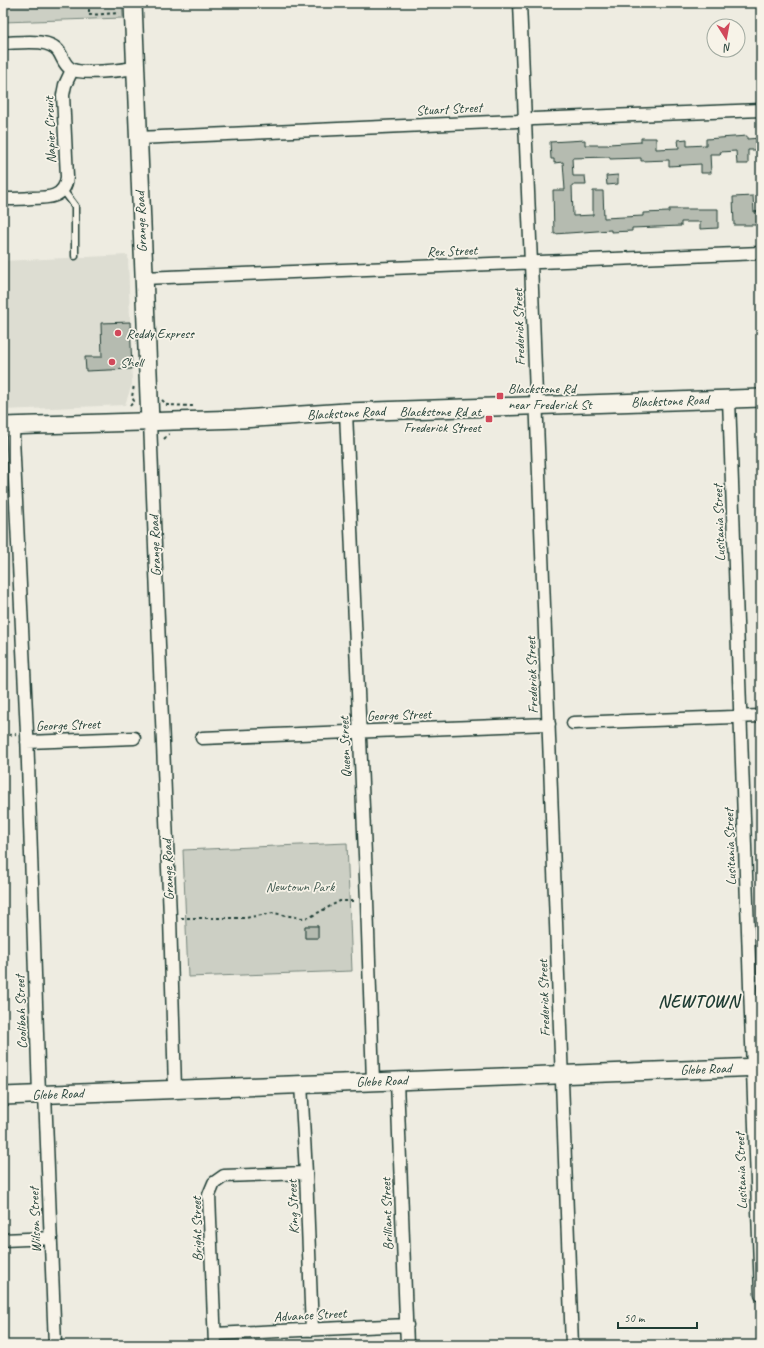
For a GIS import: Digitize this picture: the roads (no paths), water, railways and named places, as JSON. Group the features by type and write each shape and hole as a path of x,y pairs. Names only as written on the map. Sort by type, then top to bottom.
{"main road":[{"name":"Grange Road","path":"133,3 150,422"},
{"name":"Blackstone Road","path":"8,426 242,419 346,412 761,398"},
{"name":"Glebe Road","path":"3,1096 757,1067"}],"street":[{"name":"Frederick Street","path":"520,3 537,406 572,1345"},
{"path":"3,43 40,42 49,44 55,47 66,65 72,70 85,71 136,68"},
{"name":"Napier Circuit","path":"63,190 67,177 63,95 65,85 72,70"},
{"name":"Stuart Street","path":"138,138 533,119 761,110"},
{"path":"3,199 51,197 63,190"},
{"name":"Rex Street","path":"143,278 761,253"},
{"name":"Lusitania Street","path":"729,399 740,716 757,1067 761,1294"},
{"name":"Queen Street","path":"346,412 367,901 372,1082"},
{"name":"Grange Road","path":"150,422 170,918 175,1089"},
{"name":"Coolibah Street","path":"8,426 13,438 28,742 42,1094"},
{"path":"573,723 761,716"},
{"name":"George Street","path":"202,738 549,724"},
{"name":"George Street","path":"28,742 134,738"},
{"name":"Brilliant Street","path":"396,1081 407,1345"},
{"name":"King Street","path":"301,1084 312,1330"},
{"name":"Wilson Street","path":"42,1094 51,1238 55,1345"},
{"name":"Bright Street","path":"215,1340 210,1195 214,1182 224,1176 306,1173"},
{"path":"3,1240 51,1238"},
{"name":"Advance Street","path":"215,1340 312,1330 407,1326"}],"lane":[{"path":"63,190 75,206 76,256"}],"place":[{"name":"Reddy Express","path":"118,333"},
{"name":"Shell","path":"112,362"},
{"name":"Blackstone Rd near Frederick St","path":"500,396"},
{"name":"Blackstone Rd at Frederick Street","path":"489,419"}],"district":[{"name":"NEWTOWN","path":"699,1001"}],"park label":[{"name":"Newtown Park","path":"300,886"}]}
